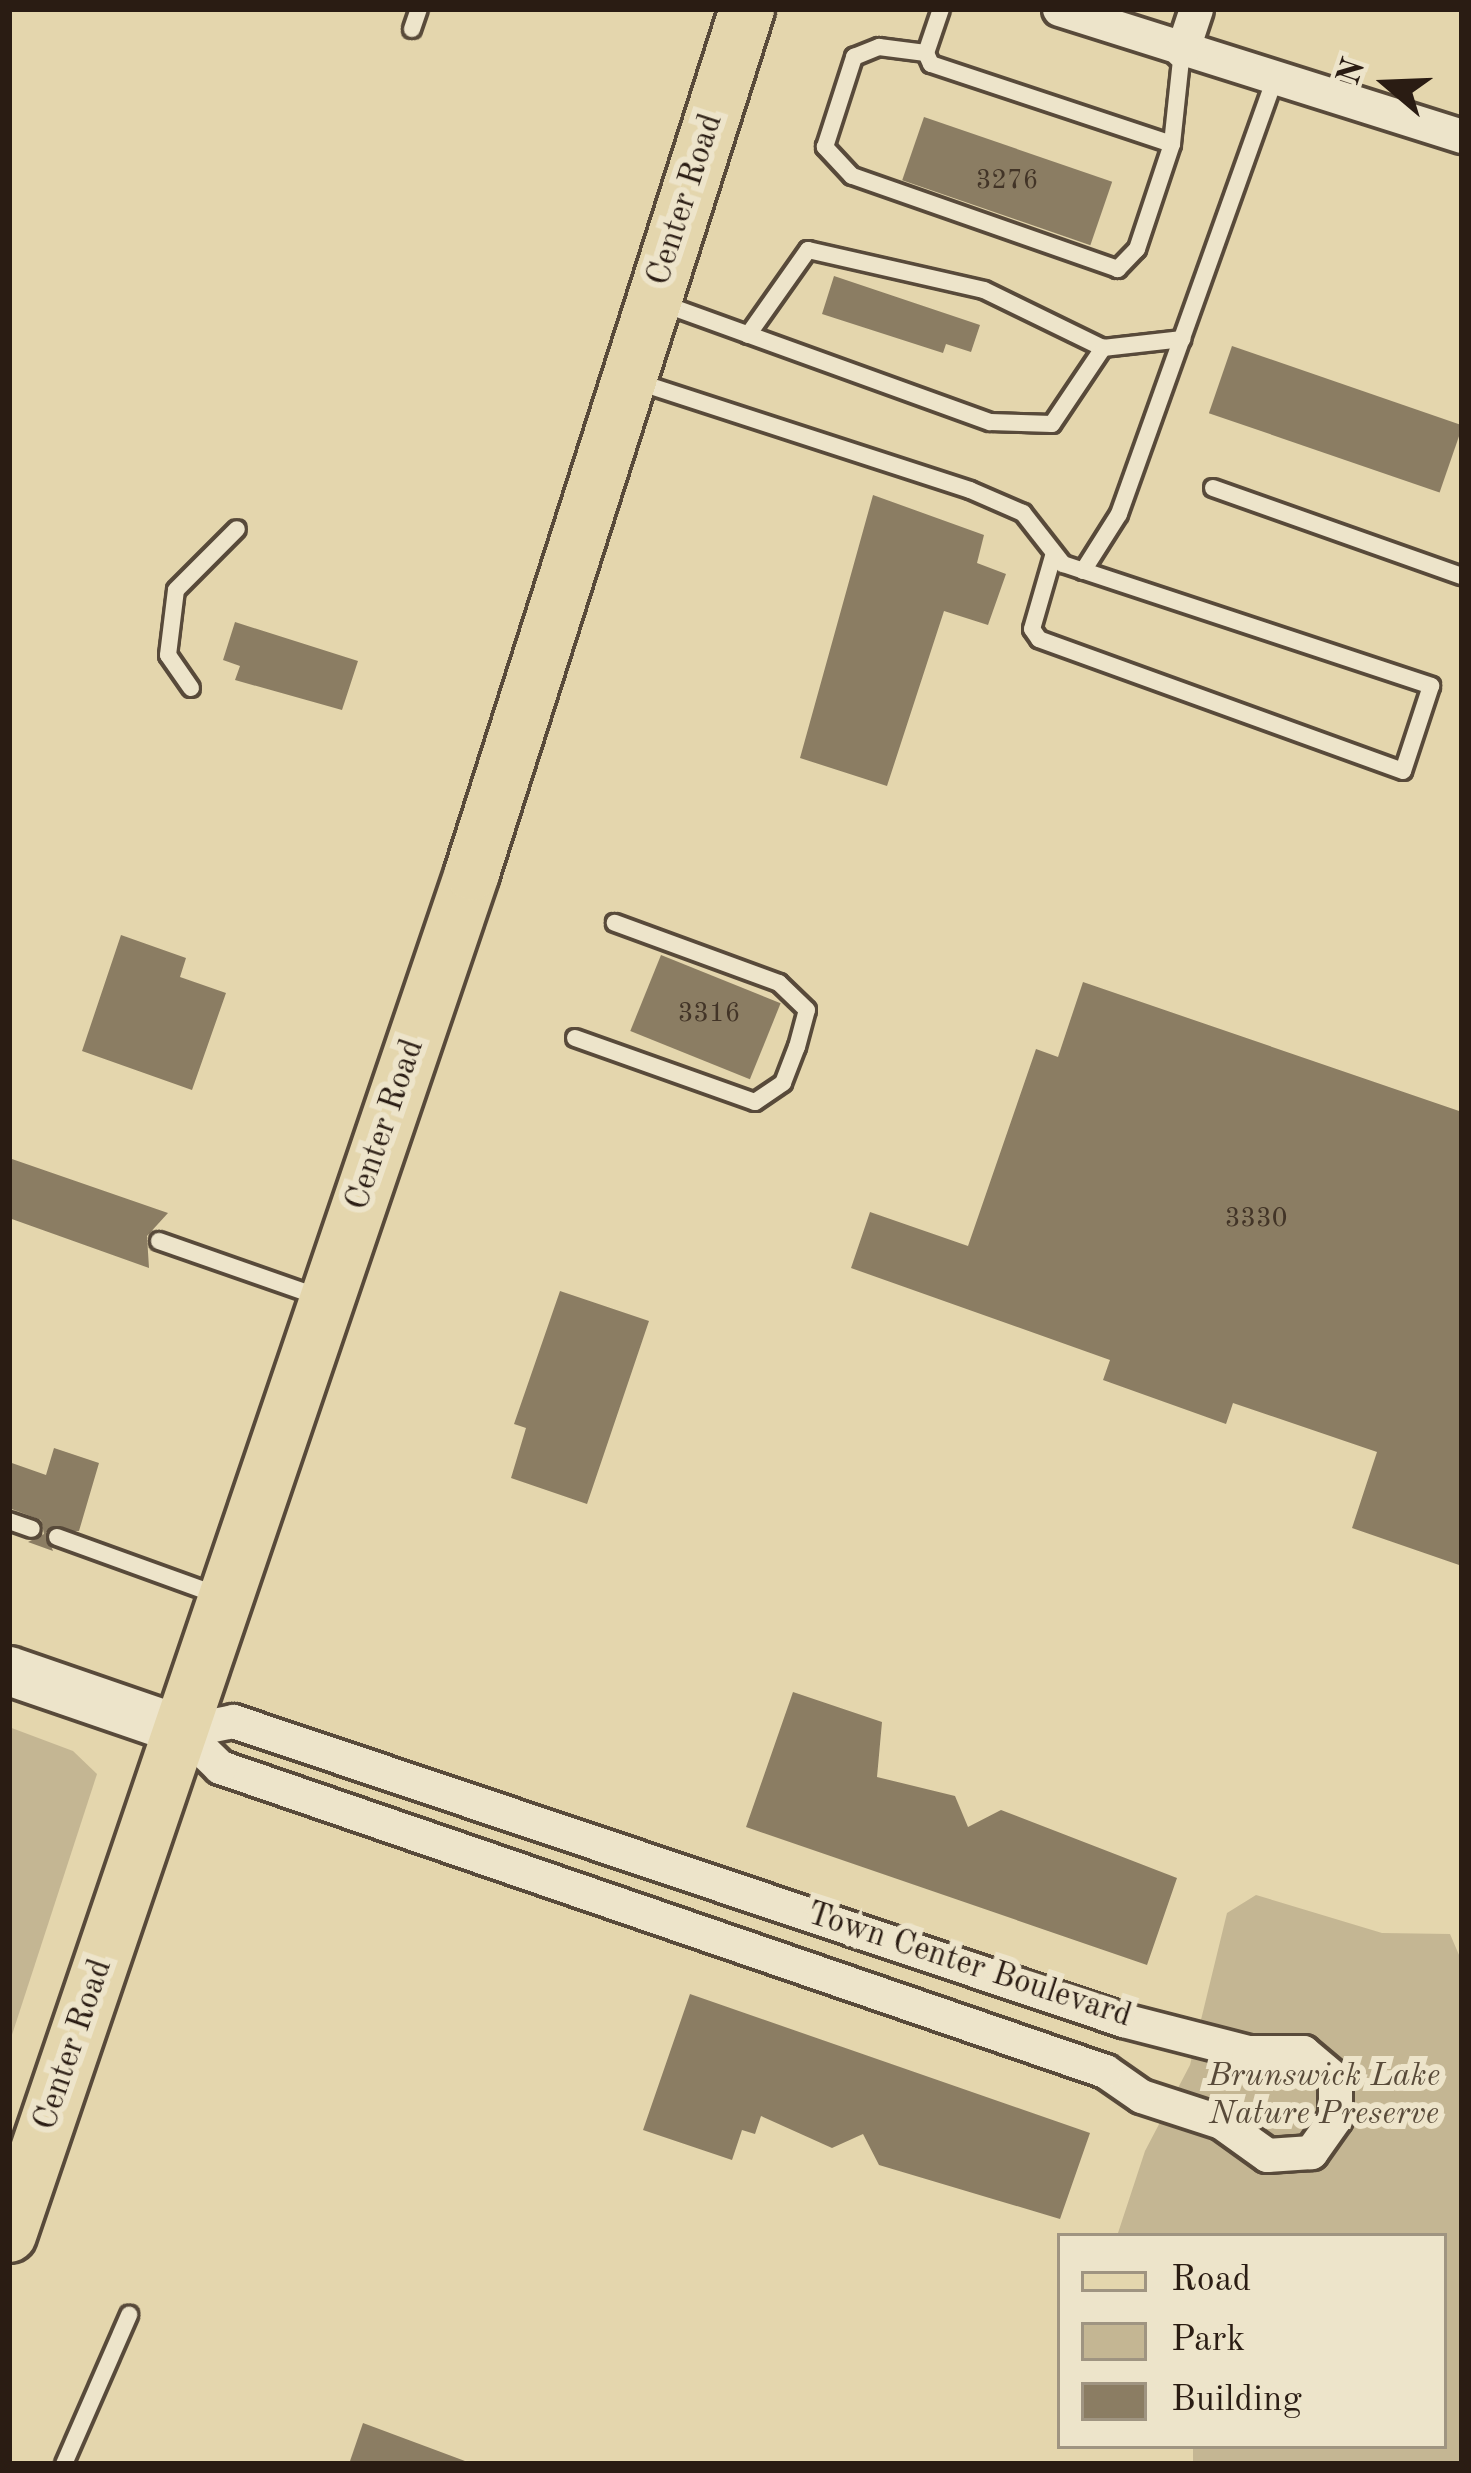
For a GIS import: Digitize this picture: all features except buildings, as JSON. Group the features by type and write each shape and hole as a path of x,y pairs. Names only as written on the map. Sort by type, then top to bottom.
{"main road":[{"name":"Center Road","path":"9,2235 327,1300 747,9"}],"street":[{"path":"1059,9 1274,81 1462,136"},
{"path":"1182,51 1196,9"},
{"path":"9,1671 183,1731"},
{"name":"Town Center Boulevard","path":"233,1720 1123,2020 1248,2052 1303,2052 1335,2079 1335,2118 1311,2152 1267,2155 1221,2122 1142,2096 1106,2072 220,1766 183,1731 233,1720"}],"lane":[{"path":"412,29 419,9"},
{"path":"941,9 926,53 931,64 1172,144"},
{"path":"926,53 879,46 854,57 825,147 834,166 1008,237 1044,240 1118,268 1137,249 1172,144 1182,51"},
{"path":"1084,571 1119,514 1274,81"},
{"path":"748,335 808,250 984,290 1103,348 1182,339"},
{"path":"655,301 990,422 1052,424 1103,348"},
{"path":"628,379 970,490 1023,513 1054,553 1084,571 1431,686 1403,771 1040,639 1032,629 1054,553"},
{"path":"1213,488 1462,576"},
{"path":"191,688 168,655 176,590 237,529"},
{"path":"575,1038 755,1102 783,1083 797,1047 807,1010 779,983 615,923"},
{"path":"159,1241 327,1300"},
{"path":"9,1520 32,1529"},
{"path":"57,1538 227,1599"},
{"path":"64,2464 129,2314"}],"green space":[{"path":"9,1727 73,1751 97,1774 9,2044"},
{"name":"Brunswick Lake Nature Preserve","path":"1256,1895 1382,1933 1450,1934 1462,1962 1462,2464 1193,2464 1193,2449 1447,2449 1447,2233 1118,2233 1145,2151 1190,2065 1227,1913"}]}
